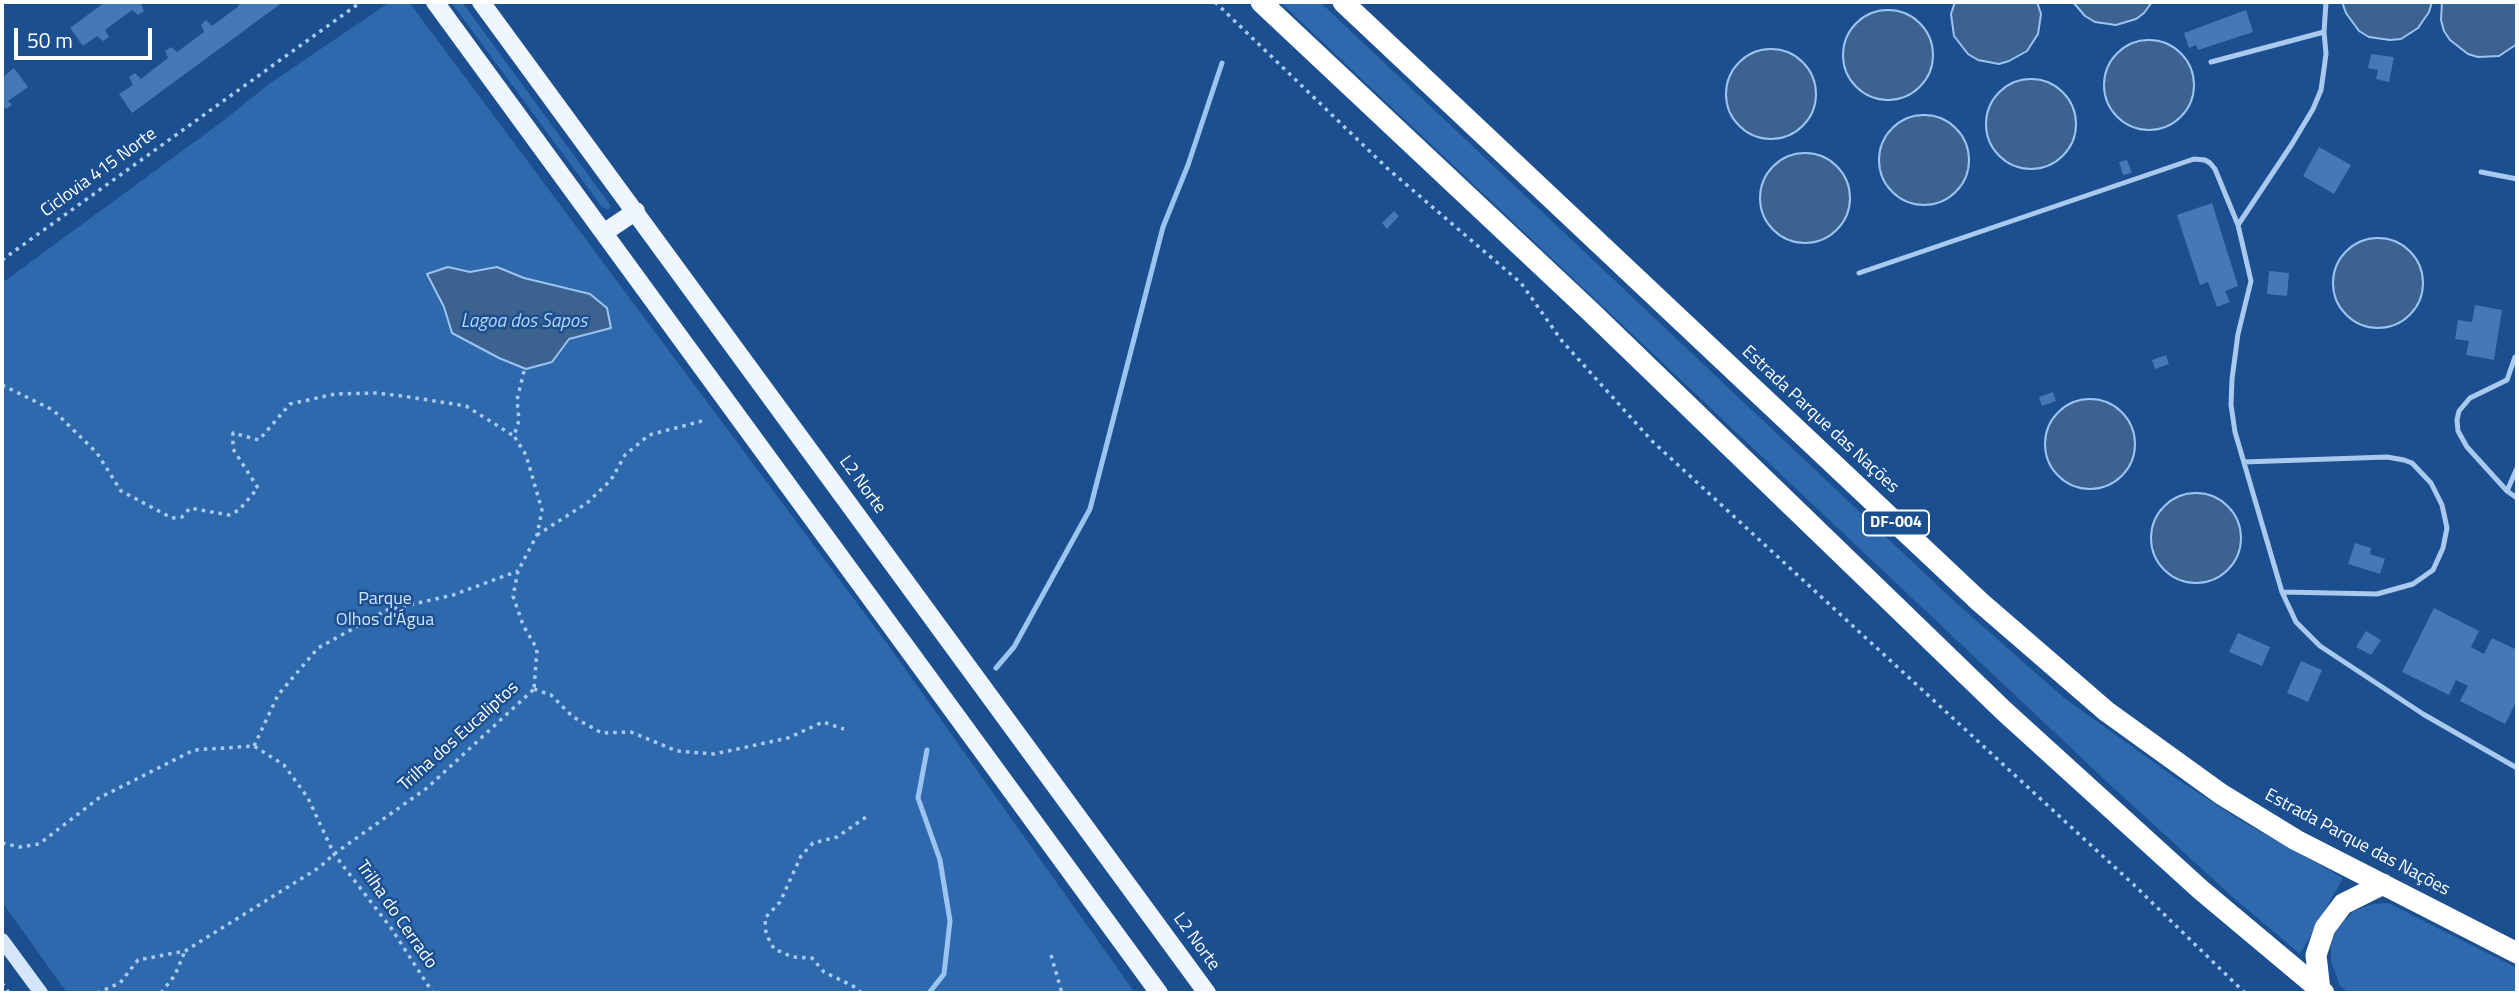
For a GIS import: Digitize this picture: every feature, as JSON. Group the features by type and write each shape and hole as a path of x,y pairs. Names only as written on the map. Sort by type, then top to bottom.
{"highway":[{"path":"1261,2 1601,322 2004,710 2201,890 2322,992"},
{"name":"Estrada Parque das Nações","path":"1343,2 1980,602 2106,711 2221,794 2296,840 2517,953"},
{"path":"2322,992 2316,956 2325,928 2343,904 2383,884"}],"main road":[{"path":"435,2 1159,993"},
{"name":"L2 Norte","path":"481,2 1207,993"},
{"path":"605,232 636,211"}],"street":[{"path":"2,940 41,993"}],"lane":[{"path":"2238,225 2292,144 2321,90 2326,54 2326,2"},
{"path":"2210,62 2324,32"},
{"path":"1859,273 2194,159 2205,160 2215,169 2238,225 2251,281 2238,334 2232,379 2231,405 2235,432 2281,592 2296,622 2320,646 2423,715 2517,768"},
{"path":"2481,172 2517,179"},
{"path":"2515,357 2507,380 2470,398 2459,411 2457,420 2458,431 2467,447 2507,491 2517,498"},
{"path":"2244,463 2387,457 2404,460 2412,463 2431,483 2442,505 2447,528 2442,548 2433,570 2413,584 2377,594 2281,592"},
{"path":"2507,491 2517,468"}],"path":[{"name":"Ciclovia 415 Norte","path":"2,260 361,2"},
{"path":"1215,2 1387,168 1521,283 1562,341 1652,441 2133,884 2245,993"},
{"path":"513,436 519,420 517,400 524,370"},
{"path":"2,385 53,410 97,453 121,491 172,518 182,517 190,508 229,515 239,510 258,488 233,449 233,433 259,440 290,404 335,394 375,393 466,406 513,436 526,455 542,510 537,535 518,571 513,596 523,625 537,649 534,689 551,695 573,717 602,733 631,732 677,751 714,754 788,738 823,722 844,729"},
{"path":"537,535 587,503 611,480 625,455 649,435 702,421"},
{"path":"2,843 20,847 39,844 99,797 194,750 254,746 278,695 318,648 387,610 453,595 518,571"},
{"name":"Trilha dos Eucaliptos","path":"185,951 320,867 334,854 428,788 534,689"},
{"name":"Trilha do Cerrado","path":"254,746 284,765 308,798 334,854 390,928 433,993"},
{"path":"861,993 857,988 824,972 812,958 793,957 774,949 766,934 765,918 780,902 801,856 813,843 837,836 869,815"},
{"path":"97,993 120,983 138,960 185,951"},
{"path":"161,993 175,975 185,951"},
{"path":"1051,955 1062,993"},
{"path":"2,984 9,993"}],"green space":[{"name":"Parque Olhos d'Água","path":"390,2 409,2 886,642 1135,993 67,993 2,902 2,283 223,121 269,84"},
{"path":"451,2 462,2 611,206 608,210 602,207"},
{"path":"1280,2 1320,2 1954,601 2063,697 2177,779 2243,822 2343,878 2300,954 2236,900 2105,780"},
{"path":"2388,903 2517,968 2517,993 2349,993 2340,986 2331,961 2331,945 2336,930 2354,911 2373,904"}],"water":[{"path":"1955,2 2037,2 2041,14 2038,34 2027,51 2009,61 1999,64 1978,60 1968,54 1954,36 1951,14"},
{"path":"2073,2 2152,2 2136,19 2116,25 2095,22 2085,16"},
{"path":"2342,2 2432,2 2418,28 2401,39 2390,40 2369,37 2359,31 2346,13"},
{"path":"2442,2 2517,2 2517,44 2499,56 2478,57 2468,54 2450,40 2444,31 2441,20"},
{"path":"1888,10 1905,14 1920,23 1929,38 1933,55 1929,72 1920,87 1905,96 1888,100 1871,96 1856,87 1847,72 1843,55 1847,38 1856,23 1871,14"},
{"path":"2149,40 2166,44 2181,53 2190,68 2194,85 2190,102 2181,117 2166,126 2149,130 2132,126 2117,117 2108,102 2104,85 2108,68 2117,53 2132,44"},
{"path":"1771,49 1788,53 1803,62 1812,77 1816,94 1812,111 1803,126 1788,135 1771,139 1754,135 1739,126 1730,111 1726,94 1730,77 1739,62 1754,53"},
{"path":"2031,79 2048,83 2063,92 2072,107 2076,124 2072,141 2063,156 2048,165 2031,169 2014,165 1999,156 1990,141 1986,124 1990,107 1999,92 2014,83"},
{"path":"1924,115 1941,119 1956,128 1965,143 1969,160 1965,177 1956,192 1941,201 1924,205 1907,201 1892,192 1883,177 1879,160 1883,143 1892,128 1907,119"},
{"path":"1805,153 1822,157 1837,166 1846,181 1850,198 1846,215 1837,230 1822,239 1805,243 1788,239 1773,230 1764,215 1760,198 1764,181 1773,166 1788,157"},
{"path":"2378,238 2395,242 2410,251 2419,266 2423,283 2419,300 2410,315 2395,324 2378,328 2361,324 2346,315 2337,300 2333,283 2337,266 2346,251 2361,242"},
{"name":"Lagoa dos Sapos","path":"448,267 470,272 497,267 524,278 590,294 607,308 611,328 569,339 552,362 526,369 452,333 444,307 427,274"},
{"path":"2090,399 2107,403 2122,412 2131,427 2135,444 2131,461 2122,476 2107,485 2090,489 2073,485 2058,476 2049,461 2045,444 2049,427 2058,412 2073,403"},
{"path":"2196,493 2213,497 2228,506 2237,521 2241,538 2237,555 2228,570 2213,579 2196,583 2179,579 2164,570 2155,555 2151,538 2155,521 2164,506 2179,497"}],"building":[{"path":"105,2 143,2 141,4 144,11 138,15 132,10 105,30 109,37 103,41 97,36 83,46 70,28"},
{"path":"237,2 283,2 132,113 119,94 133,85 129,77 135,73 141,79 168,58 165,51 171,47 177,52 204,32 201,25 206,20 212,26 239,6"},
{"path":"2246,10 2253,32 2198,50 2196,45 2189,48 2184,33"},
{"path":"2371,54 2394,57 2389,82 2376,79 2378,70 2368,68"},
{"path":"14,68 28,87 8,101 12,105 6,109 2,106 2,78"},
{"path":"2319,147 2351,165 2334,194 2303,176"},
{"path":"2127,160 2132,173 2123,175 2119,162"},
{"path":"2212,203 2238,286 2225,291 2230,302 2217,307 2208,282 2200,285 2177,215"},
{"path":"1394,211 1399,216 1387,229 1382,223"},
{"path":"2269,271 2289,273 2287,296 2267,294"},
{"path":"2475,305 2502,310 2494,360 2466,355 2469,341 2455,339 2458,320 2472,322"},
{"path":"2166,355 2169,364 2155,369 2152,360"},
{"path":"2053,392 2056,401 2042,406 2039,397"},
{"path":"2355,543 2371,548 2370,554 2385,559 2380,574 2348,564"},
{"path":"2434,608 2479,631 2471,647 2484,654 2492,638 2517,650 2517,700 2505,724 2460,701 2468,686 2456,680 2449,695 2402,672"},
{"path":"2366,631 2381,640 2371,655 2356,647"},
{"path":"2238,633 2270,647 2262,666 2229,652"},
{"path":"2301,661 2322,670 2308,702 2287,693"}],"waterway":[{"path":"996,668 1014,647 1090,509 1163,227 1188,165 1222,63"},
{"path":"927,750 918,798 940,860 950,921 944,974 929,993"}]}
